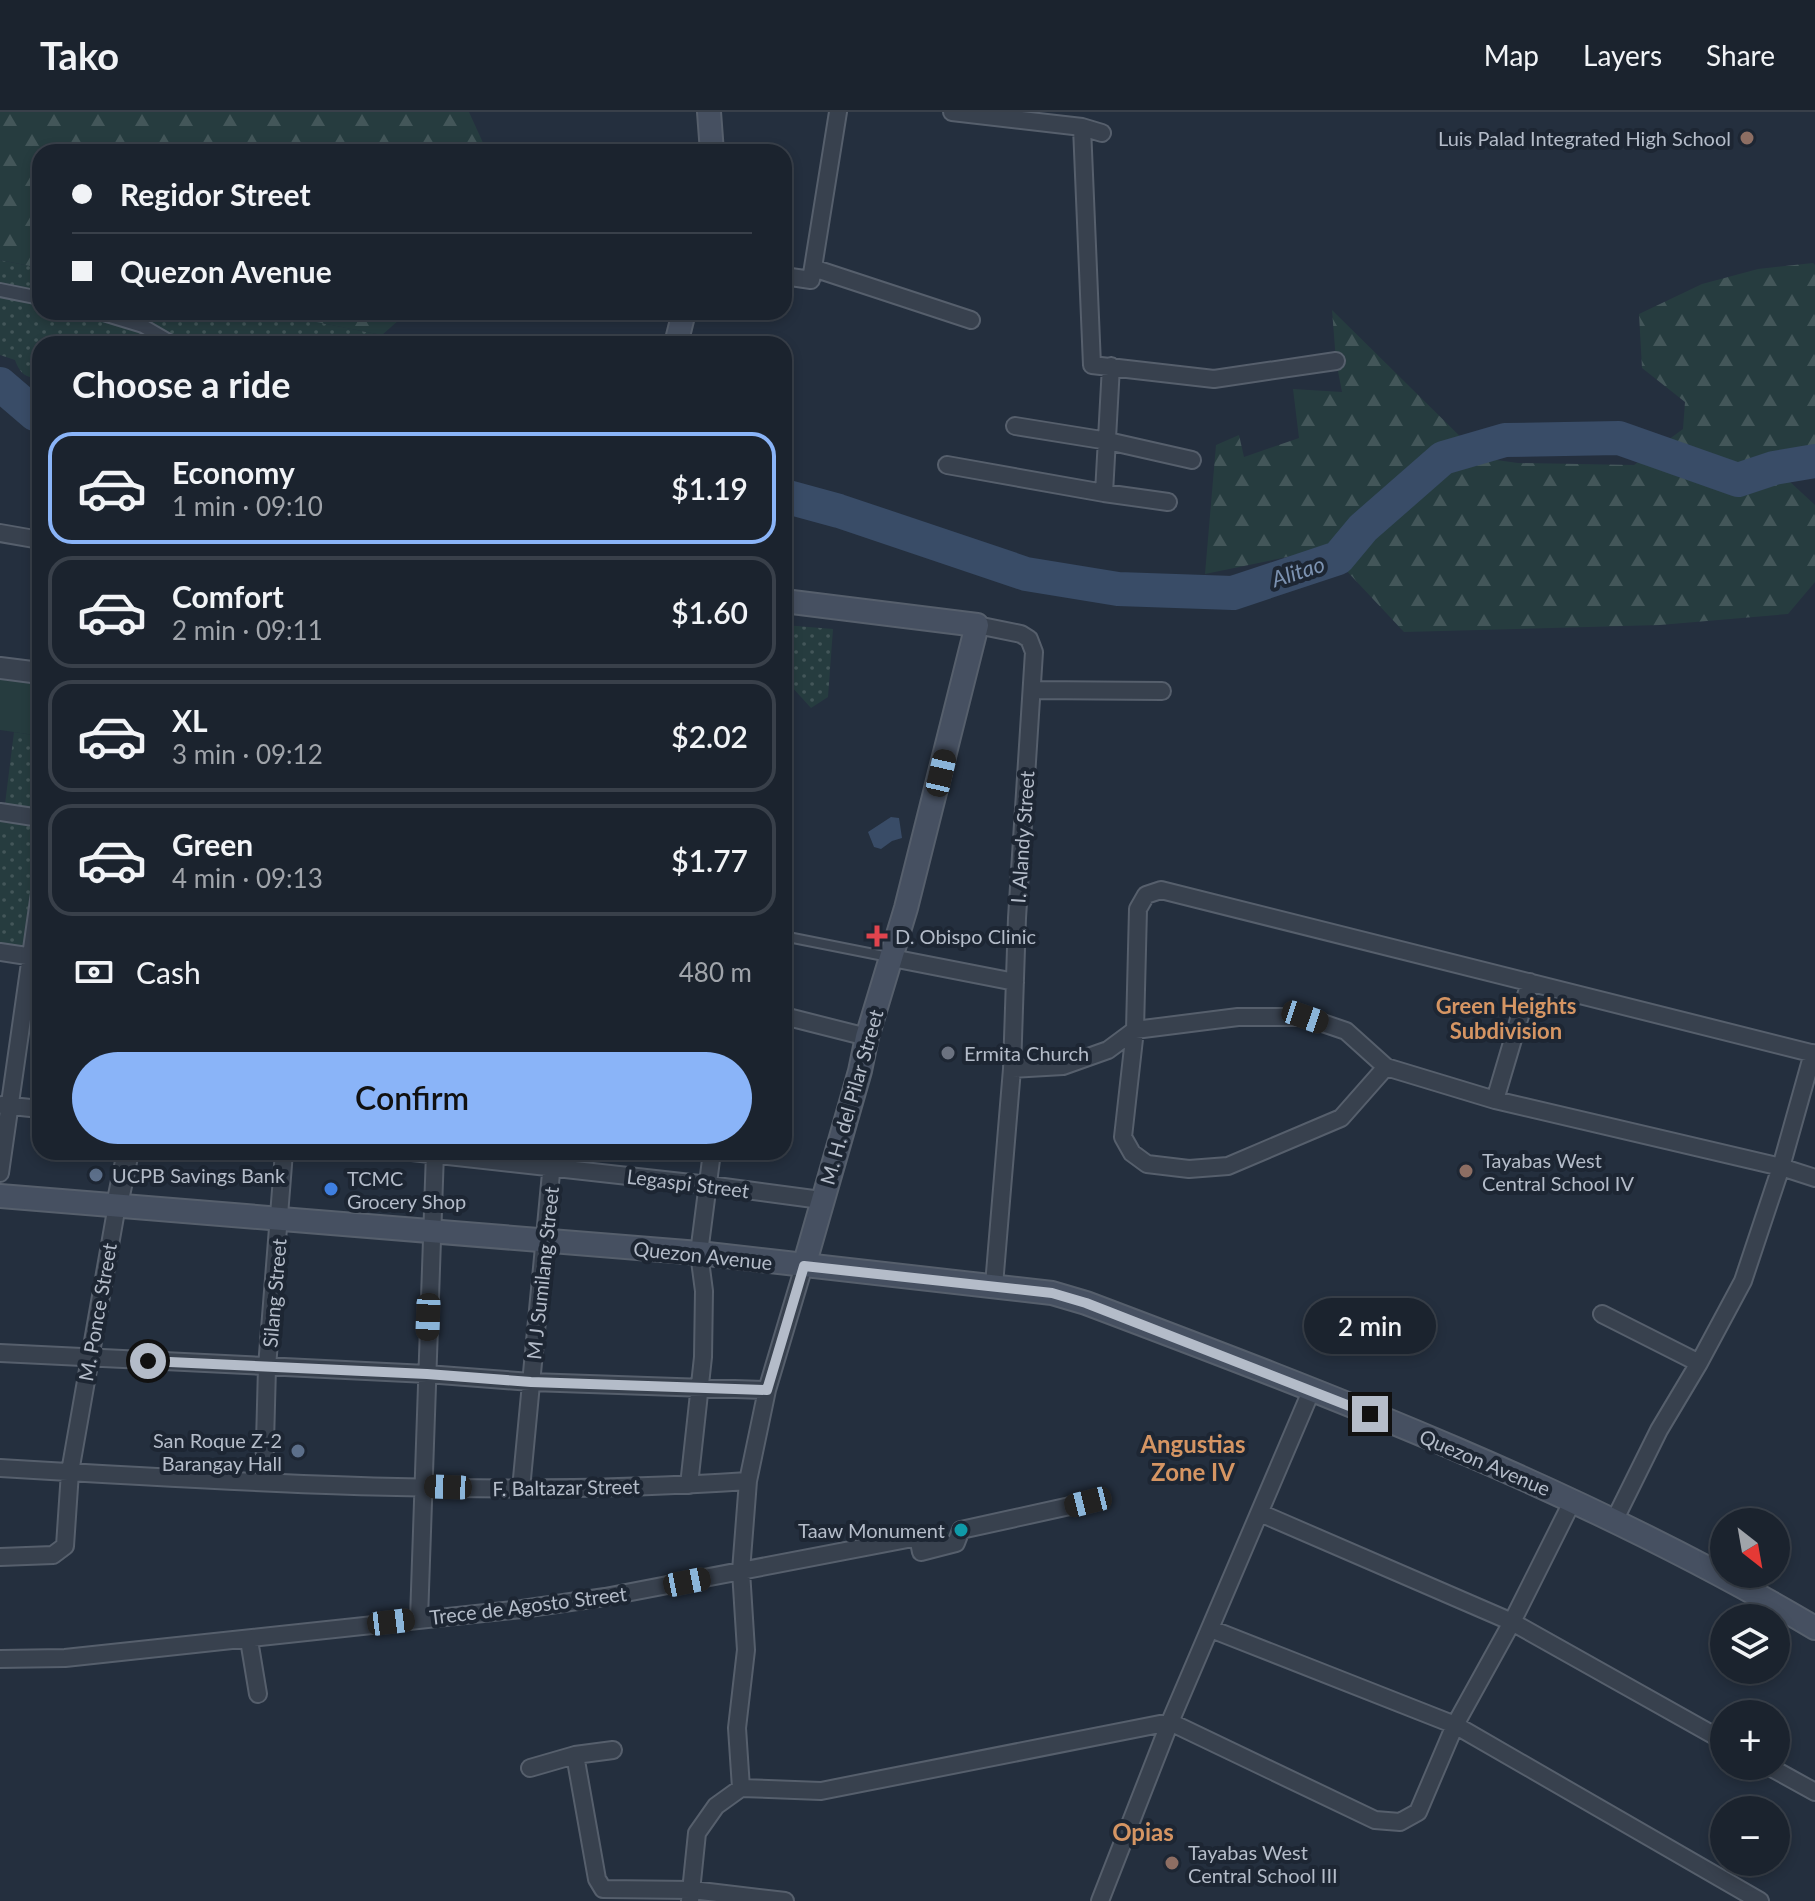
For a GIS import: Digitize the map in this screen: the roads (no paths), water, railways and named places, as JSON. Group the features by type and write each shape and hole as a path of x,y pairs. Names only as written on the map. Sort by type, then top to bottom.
{"main road":[{"path":"709,112 711,144"},
{"path":"792,602 977,625"},
{"name":"M. H. del Pilar Street","path":"804,1266 892,958 977,625"},
{"name":"Quezon Avenue","path":"0,1196 699,1253 1052,1293 1312,1389 1573,1500 1815,1628"}],"street":[{"path":"792,277 811,280 838,112"},
{"path":"963,113 1082,127 1102,133"},
{"path":"1082,127 1092,365 1214,379 1336,361"},
{"path":"813,268 971,320"},
{"path":"0,290 32,296"},
{"path":"123,320 160,336"},
{"path":"1104,493 1111,366"},
{"path":"1015,426 1108,441 1192,460"},
{"path":"947,465 1168,502"},
{"path":"0,533 32,539"},
{"name":"I. Alandy Street","path":"977,625 1021,634 1029,639 1034,652 1021,838 1012,1069 994,1285"},
{"path":"0,668 32,672"},
{"path":"1033,690 1162,691"},
{"path":"0,812 32,817"},
{"path":"1386,1067 1341,1118 1228,1166 1189,1169 1147,1164 1132,1153 1123,1137 1135,1030 1138,909 1146,895 1161,890 1814,1053 1743,1281 1659,1430 1614,1521"},
{"path":"0,952 32,956"},
{"path":"892,958 1015,982"},
{"path":"0,1173 5,1105 32,976"},
{"path":"1495,1100 1530,982"},
{"path":"1012,1069 1063,1066 1108,1050 1135,1030 1238,1017 1305,1017 1346,1031 1386,1067 1495,1100 1781,1167 1815,1178"},
{"path":"792,1018 867,1037"},
{"path":"5,1105 32,1108"},
{"name":"M. Ponce Street","path":"0,1557 53,1555 65,1546 70,1472 126,1160"},
{"name":"Silang Street","path":"264,1481 267,1367 284,1160"},
{"path":"419,1619 435,1160"},
{"name":"M J Sumilang Street","path":"521,1489 553,1160"},
{"name":"Legaspi Street","path":"559,1160 821,1200"},
{"path":"689,1485 701,1388 704,1291 699,1253 711,1160"},
{"name":"M. H. del Pilar Street","path":"741,1788 737,1728 746,1650 741,1571 748,1481 767,1390 804,1266"},
{"path":"1602,1314 1699,1363"},
{"path":"0,1353 531,1382 767,1390"},
{"path":"1100,1901 1170,1722 1312,1389"},
{"name":"F. Baltazar Street","path":"0,1468 521,1489 748,1481"},
{"path":"691,1896 697,1833 716,1806 741,1788 821,1791 1170,1722 1375,1820 1400,1822 1418,1812 1455,1725 1512,1622 1573,1500"},
{"name":"Trece de Agosto Street","path":"0,1659 65,1658 249,1640 605,1597 918,1537 921,1552 956,1543 961,1530 1088,1502"},
{"path":"1260,1513 1512,1622 1710,1733"},
{"path":"1211,1629 1455,1725 1760,1901"},
{"path":"249,1640 258,1694"},
{"path":"530,1768 575,1755 613,1750"},
{"path":"575,1755 597,1879 603,1889 785,1901"},
{"path":"1790,1778 1815,1792"}],"lane":[{"path":"792,938 892,958"}],"water":[{"path":"891,817 899,818 902,838 881,849 874,847 868,832"}],"waterway":[{"name":"Alitao","path":"0,384 32,411"},
{"name":"Alitao","path":"792,498 1026,574 1118,589 1233,593 1338,558 1363,528 1443,458 1505,440 1619,438 1738,480 1774,468 1815,461"}],"place":[{"name":"Luis Palad Integrated High School","path":"1747,138"},
{"name":"D. Obispo Clinic","path":"877,936"},
{"name":"Ermita Church","path":"948,1053"},
{"name":"Tayabas West Central School IV","path":"1466,1171"},
{"name":"UCPB Savings Bank","path":"96,1175"},
{"name":"TCMC Grocery Shop","path":"331,1189"},
{"name":"San Roque Z-2 Barangay Hall","path":"298,1451"},
{"name":"Taaw Monument","path":"961,1530"},
{"name":"Tayabas West Central School III","path":"1172,1863"}],"district":[{"name":"Green Heights Subdivision","path":"1506,1018"},
{"name":"Angustias Zone IV","path":"1193,1457"},
{"name":"Opias","path":"1143,1831"}]}
